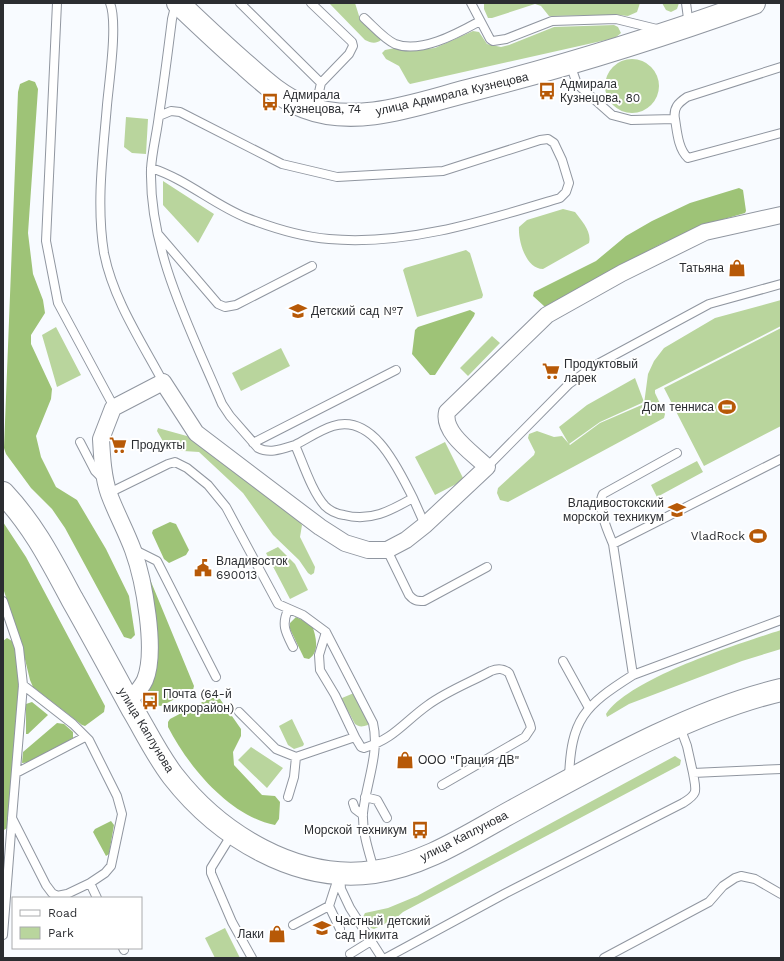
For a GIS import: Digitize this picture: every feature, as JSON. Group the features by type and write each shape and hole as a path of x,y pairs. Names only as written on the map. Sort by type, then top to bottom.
{"street":[{"name":"улица Адмирала Кузнецова","path":"177,3 267,85 288,98 315,110 345,115 372,113 411,105 570,64 680,30 754,3"},
{"path":"128,701 140,689 145,679 149,665 150,647 148,623 133,551 108,487 101,440 102,433 114,407 163,382 196,433 288,504 345,543 368,550 387,550 406,540 487,467 451,432 446,424 447,412 547,315 622,273 705,232 781,215"},
{"name":"улица Каплунова","path":"3,493 33,529 158,755 173,776 213,819 232,833 262,851 296,864 324,872 340,874 375,872 401,867 431,855 569,781 679,726 754,696 781,690"}],"lane":[{"path":"57,3 46,241 58,303 114,407"},
{"path":"110,3 113,11 112,44 100,196 104,247 108,268 122,305 163,382"},
{"path":"177,3 172,19 151,168 152,200 157,232 182,308 222,404 230,416 253,443 264,451 273,451 295,445 333,426 343,425 362,430 379,442 394,460 413,498 424,525"},
{"path":"240,3 321,83"},
{"path":"311,3 352,42 353,46 349,54 321,83 315,110"},
{"path":"471,3 490,39 494,41 506,39 552,21 616,19 680,30 686,3"},
{"path":"364,18 390,41 403,46 432,43 480,21"},
{"path":"570,64 577,84 612,115 631,120 675,119"},
{"path":"781,67 687,97 677,105 674,114 681,147 688,158 781,133"},
{"path":"151,168 171,176 232,212 286,230 329,239 365,240 416,235 485,220 560,198 566,192 569,182 557,146 548,139 540,140 443,171 337,177 282,164 180,112 171,112 159,116"},
{"path":"157,232 218,304 225,307 236,305 312,266"},
{"path":"487,467 569,384 594,366 709,304 781,284"},
{"path":"253,443 396,370"},
{"path":"80,442 95,471 108,487 175,462 187,468 208,485 226,507 273,598 278,604 288,610 303,615 326,632 331,638 374,723 376,744 365,797 363,815 365,836 375,872"},
{"path":"295,445 319,497 326,506 338,514 354,518 371,518 385,513 413,498"},
{"path":"633,675 613,544 600,502 603,494 677,453"},
{"path":"613,544 781,459"},
{"path":"387,550 410,595 413,600 417,601 424,601 487,567"},
{"path":"133,551 139,552 157,561 216,677"},
{"path":"3,601 19,648 23,686 3,935"},
{"path":"288,610 284,618 284,629 293,647"},
{"path":"569,781 570,750 576,728 589,708 614,687 633,675 781,620"},
{"path":"326,632 319,655 320,670 335,695 355,737 361,747 364,748 376,744 399,731 412,718 430,704 491,671 497,668 504,669 509,673 530,724 529,733 525,737 442,785"},
{"path":"563,662 589,708"},
{"path":"12,818 52,893 57,896 67,894 90,883 105,873 110,866 122,814 117,796 89,740 73,724 23,686"},
{"path":"239,712 276,749 296,757 301,757 355,737"},
{"path":"386,958 506,893 683,803 694,795 696,791 687,746 679,726"},
{"path":"16,773 85,737"},
{"path":"288,797 294,777 296,757"},
{"path":"693,774 781,769"},
{"path":"365,797 377,800 387,818"},
{"path":"353,803 355,809 363,815"},
{"path":"232,833 212,868 211,873 232,922 252,958"},
{"path":"293,925 329,906 340,874"},
{"path":"340,874 341,889 371,942 382,958"},
{"path":"604,958 709,902 723,886 735,878 741,876 755,879 781,894"},
{"path":"90,883 97,897"},
{"path":"329,906 340,929"},
{"path":"350,954 371,942"}],"green space":[{"path":"329,3 355,3 360,19 380,36 381,40 373,43 365,40"},
{"path":"484,3 640,3 637,12 628,16 549,16 541,6 535,4 488,18 484,9"},
{"path":"662,3 679,3 677,9 671,12 666,10"},
{"path":"614,25 618,27 621,33 615,38 410,84 399,66 386,59 382,53 385,50 395,48 416,50 435,48 473,31 479,32 487,44 501,47 554,27"},
{"path":"627,59 637,59 647,63 655,71 659,81 659,91 655,101 647,109 637,113 627,113 617,109 609,101 605,91 605,81 609,71 617,63"},
{"path":"29,80 35,82 38,89 28,233 33,274 43,300 45,313 31,335 31,344 52,389 51,399 36,436 41,457 56,487 77,500 106,549 129,596 135,635 131,639 124,637 65,528 52,509 31,488 6,454 4,448 18,92 20,84"},
{"path":"126,117 148,119 146,154 132,153 124,147"},
{"path":"163,181 214,214 198,243 163,205"},
{"path":"739,188 743,190 745,213 700,226 659,245 546,306 544,306 533,296 534,292 596,261 626,236 652,221 690,203"},
{"path":"563,209 575,212 581,219 588,231 590,239 589,243 543,269 537,268 524,253 520,239 519,227 527,220"},
{"path":"466,250 470,253 483,295 482,298 417,317 403,270 405,268"},
{"path":"781,300 781,326 655,390 665,414 664,418 508,502 500,500 497,493 498,488 534,455 535,452 528,438 529,434 537,431 554,437 562,436 570,445 600,423 644,404 648,374 654,361 664,348 715,318"},
{"path":"470,310 475,313 474,316 435,375 430,375 412,354 415,330 418,327"},
{"path":"56,327 81,375 57,387 42,335"},
{"name":"Дом тенниса","path":"781,328 781,426 704,466 664,388"},
{"path":"492,336 500,343 468,376 460,368"},
{"path":"281,348 290,366 241,391 232,373"},
{"path":"635,378 644,402 600,422 569,444 559,427 587,405"},
{"path":"158,428 194,438 300,522 302,525 300,537 315,567 314,573 311,575 308,573 299,560 273,535 243,493 199,452 168,450 157,431"},
{"path":"445,442 464,480 435,495 415,457"},
{"path":"697,461 703,472 657,497 651,485"},
{"path":"3,522 26,557 105,706 104,712 85,726 33,687 30,680 22,647 3,588"},
{"path":"170,522 176,524 189,550 186,555 169,563 164,559 152,533 153,530"},
{"path":"278,547 295,564 308,590 290,599 266,553"},
{"path":"147,572 194,686 193,690 161,706 155,705 147,691"},
{"path":"296,617 312,625 316,639 316,648 315,652 309,659 304,658 290,629 290,623"},
{"path":"781,630 781,649 742,661 629,704 607,717 606,714 619,701 637,688 661,675 713,653"},
{"path":"7,638 12,641 15,649 20,687 7,828 4,830 3,641"},
{"path":"354,693 368,720 368,725 358,726 355,724 342,700 342,698"},
{"path":"212,697 220,699 241,729 241,736 233,752 234,765 262,795 275,796 280,802 279,819 275,825 258,820 226,800 199,773 187,758 168,727 168,722 170,719"},
{"path":"32,702 48,715 28,734 26,734 26,704"},
{"path":"292,719 304,744 303,746 294,749 288,745 279,726"},
{"path":"57,723 64,724 73,732 73,738 32,762 22,763 23,752"},
{"path":"251,747 283,768 267,788 238,760"},
{"path":"675,756 681,760 680,765 403,912 395,919 374,929 371,928 363,917 365,913 388,908 417,896"},
{"path":"111,821 114,825 109,854 106,856 93,832 95,829"},
{"path":"225,928 240,958 215,958 205,938"}],"place":[{"name":"Адмирала Кузнецова, 80","path":"547,91"},
{"name":"Адмирала Кузнецова, 74","path":"270,102"},
{"name":"Татьяна","path":"737,268"},
{"name":"Детский сад №7","path":"298,311"},
{"name":"Продуктовый ларек","path":"551,371"},
{"name":"Дом тенниса","path":"727,407"},
{"name":"Продукты","path":"118,445"},
{"name":"Владивостокский морской техникум","path":"677,510"},
{"name":"VladRock","path":"758,536"},
{"name":"Владивосток 690013","path":"203,568"},
{"name":"Почта (64-й микрорайон)","path":"150,701"},
{"name":"ООО \"Грация ДВ\"","path":"405,760"},
{"name":"Морской техникум","path":"420,830"},
{"name":"Частный детский сад Никита","path":"322,928"},
{"name":"Лаки","path":"277,934"}]}
